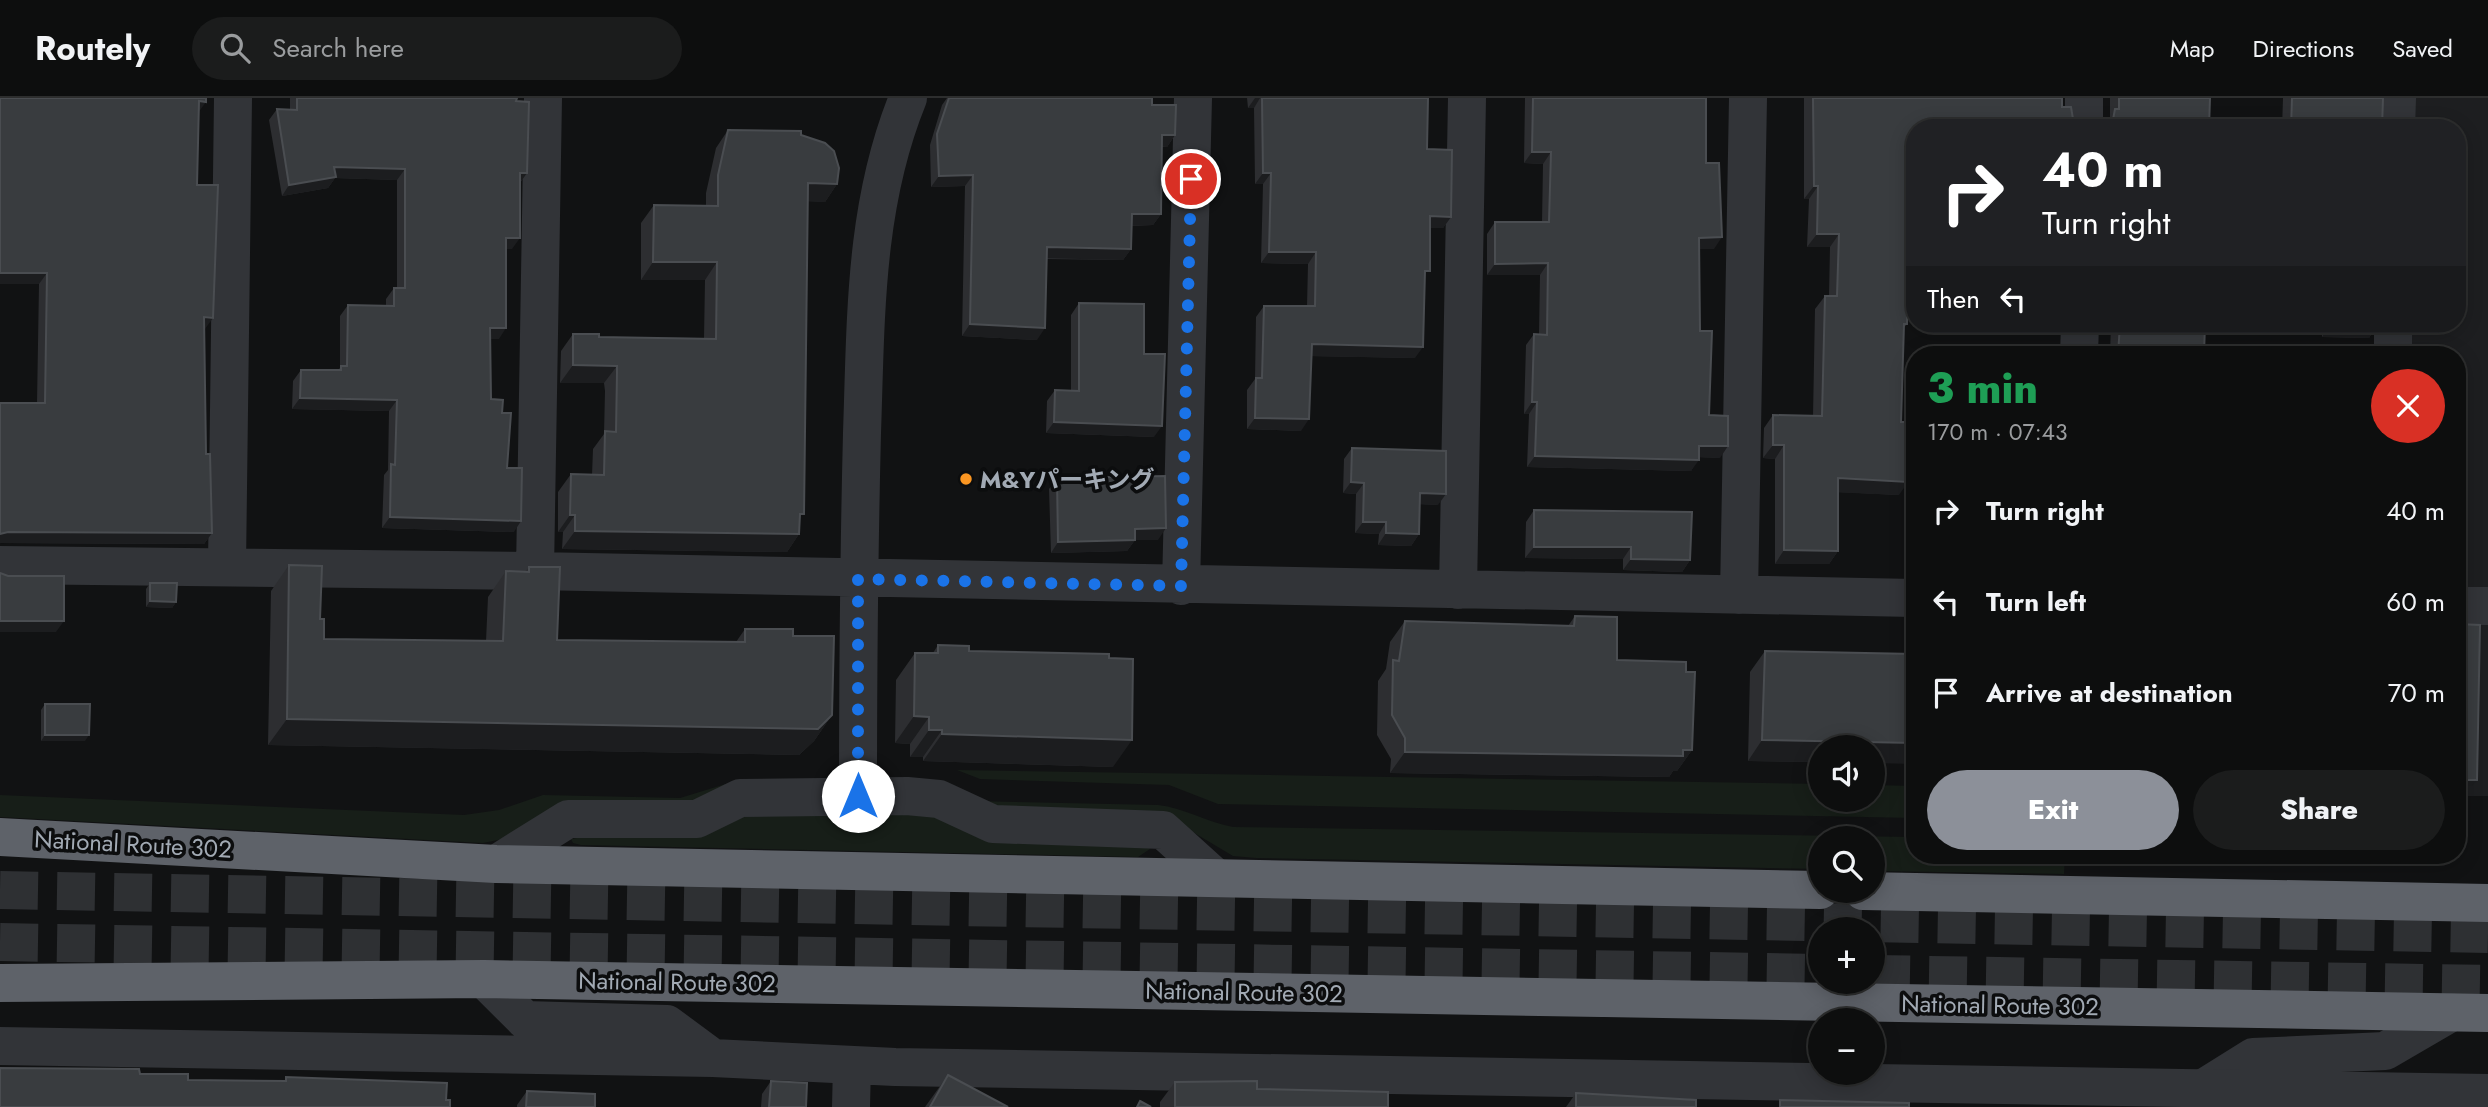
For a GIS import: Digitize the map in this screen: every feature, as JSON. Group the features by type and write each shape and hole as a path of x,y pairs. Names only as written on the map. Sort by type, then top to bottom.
{"highway":[{"name":"National Route 302","path":"0,837 496,864 1808,890"},
{"path":"1885,891 2488,902"},
{"path":"2388,901 2472,919 2488,927"},
{"name":"National Route 302","path":"0,984 484,979 2470,1013"}],"street":[{"path":"228,566 233,98"},
{"path":"535,571 543,98"},
{"path":"858,796 858,579 867,266 895,131 908,98"},
{"path":"1181,586 1193,98"},
{"path":"1458,590 1467,98"},
{"path":"1739,595 1748,98"},
{"path":"2084,98 2084,119"},
{"path":"2396,119 2397,98"},
{"path":"0,565 535,571 1181,586 1906,598"},
{"path":"2466,606 2488,606"},
{"path":"496,864 568,819 697,819 740,798 858,796 939,799 993,824 1163,830 1216,878"},
{"path":"484,979 525,1020 667,1024 713,1058"},
{"path":"2205,1087 2253,1057 2385,1051 2470,1013"},
{"path":"0,1046 713,1058 852,1065 2488,1093"},
{"path":"852,1065 852,1107"}],"shaded area":[{"path":"2412,98 2488,98 2488,593 2466,593 2466,346 2408,346 2408,333 2466,333 2466,119 2412,119"},
{"path":"2466,619 2488,620 2488,796 2466,796"},
{"path":"957,770 1808,784 1808,812 1885,812 1885,785 1906,786 1906,818 1218,804 1169,785 980,779"},
{"path":"729,783 719,795 483,843 0,817 0,795 464,815 499,810 543,795 680,798"},
{"path":"972,801 1158,805 1233,827 1808,835 1808,869 1256,858 1233,856 1181,825 998,816"},
{"path":"938,810 1147,842 1150,849 1138,857 581,845 573,843 571,839 728,811"},
{"path":"1885,837 1906,837 1906,864 2065,864 2064,874 1885,871"}],"building":[{"path":"0,98 206,98 206,102 199,101 197,185 218,185 213,318 204,317 206,454 210,454 212,533 0,534 0,403 45,403 47,273 0,273"},
{"path":"297,98 517,98 516,101 529,102 527,173 520,173 520,238 506,238 506,328 490,328 491,399 503,400 502,413 511,413 507,468 522,468 521,521 390,517 391,464 395,465 397,400 300,398 301,370 341,370 341,366 347,366 348,305 394,306 394,288 405,288 405,169 334,167 336,177 289,185 277,109 297,110"},
{"path":"949,98 1152,98 1152,105 1176,105 1175,135 1162,135 1161,214 1132,214 1131,249 1047,247 1045,328 970,324 973,175 939,176 937,134"},
{"path":"1262,98 1428,98 1427,149 1452,150 1451,217 1430,216 1430,271 1425,271 1423,347 1312,344 1309,419 1255,418 1256,378 1262,378 1264,306 1315,306 1316,252 1269,252 1271,173 1263,173"},
{"path":"1533,98 1706,98 1706,163 1719,163 1722,237 1699,238 1700,331 1712,331 1709,415 1728,416 1728,446 1699,446 1699,460 1535,456 1537,402 1532,402 1534,334 1547,335 1548,263 1495,264 1495,222 1549,222 1551,152 1532,152"},
{"path":"1813,98 2062,98 2062,107 2071,107 2073,119 1906,119 1906,324 1901,422 1906,422 1906,482 1838,478 1838,551 1784,550 1784,445 1773,445 1773,415 1822,416 1825,296 1837,296 1839,234 1817,234 1818,186 1814,186"},
{"path":"2119,98 2210,98 2209,119 2113,119 2115,109 2119,109"},
{"path":"2292,98 2383,98 2382,119 2291,119"},
{"path":"728,130 801,131 801,135 825,143 834,151 839,168 837,184 808,183 804,514 800,514 799,534 575,531 575,515 570,515 571,474 604,475 605,431 616,432 617,366 573,365 573,334 716,339 717,262 653,262 654,205 718,206 718,175"},
{"path":"1079,303 1144,304 1144,354 1165,354 1162,426 1054,422 1055,390 1079,391"},
{"path":"2119,333 2205,333 2204,346 2119,346"},
{"path":"1352,448 1446,451 1446,494 1420,493 1419,534 1386,533 1386,522 1363,522 1364,483 1351,482"},
{"path":"1165,476 1166,528 1135,529 1135,540 1058,542 1057,478"},
{"path":"1534,510 1692,512 1690,560 1631,559 1631,547 1534,547"},
{"path":"289,565 322,566 320,619 324,619 324,639 503,641 506,571 529,572 529,567 560,567 557,640 745,642 745,629 793,629 793,636 834,636 832,715 818,729 287,719"},
{"path":"0,573 8,576 64,576 64,621 0,621"},
{"path":"150,583 177,583 176,602 150,601"},
{"path":"1575,616 1617,617 1617,660 1686,662 1686,672 1695,672 1692,750 1683,750 1683,756 1405,752 1405,738 1392,715 1393,660 1399,661 1405,621 1574,626"},
{"path":"2466,624 2480,625 2477,780 2466,780"},
{"path":"938,645 969,646 969,651 1109,654 1109,658 1133,659 1132,740 942,734 942,730 929,730 929,717 914,716 915,653 938,653"},
{"path":"1765,651 1906,654 1906,743 1885,742 1885,735 1808,735 1808,741 1762,740"},
{"path":"45,704 90,704 89,735 45,735"},
{"path":"0,1068 139,1069 140,1074 188,1074 188,1080 286,1081 286,1077 447,1083 446,1100 450,1100 450,1107 0,1107"},
{"path":"948,1075 1008,1107 930,1107"},
{"path":"771,1081 807,1083 806,1107 769,1107"},
{"path":"1257,1081 1257,1089 1388,1092 1388,1107 1175,1107 1175,1082"},
{"path":"527,1091 595,1094 595,1107 526,1107"},
{"path":"1576,1093 1696,1100 1696,1107 1576,1107"},
{"path":"1780,1100 1909,1103 1909,1107 1780,1107"},
{"path":"1140,1101 1151,1107 1137,1107"}],"tunnel":[{"path":"0,890 2488,934"},
{"path":"0,942 1808,973"},
{"path":"1885,974 2488,984"}],"place":[{"name":"M&Yパーキング","path":"966,479"}],"route":[{"path":"858,796 858,579 1181,586 1191,179"}]}
